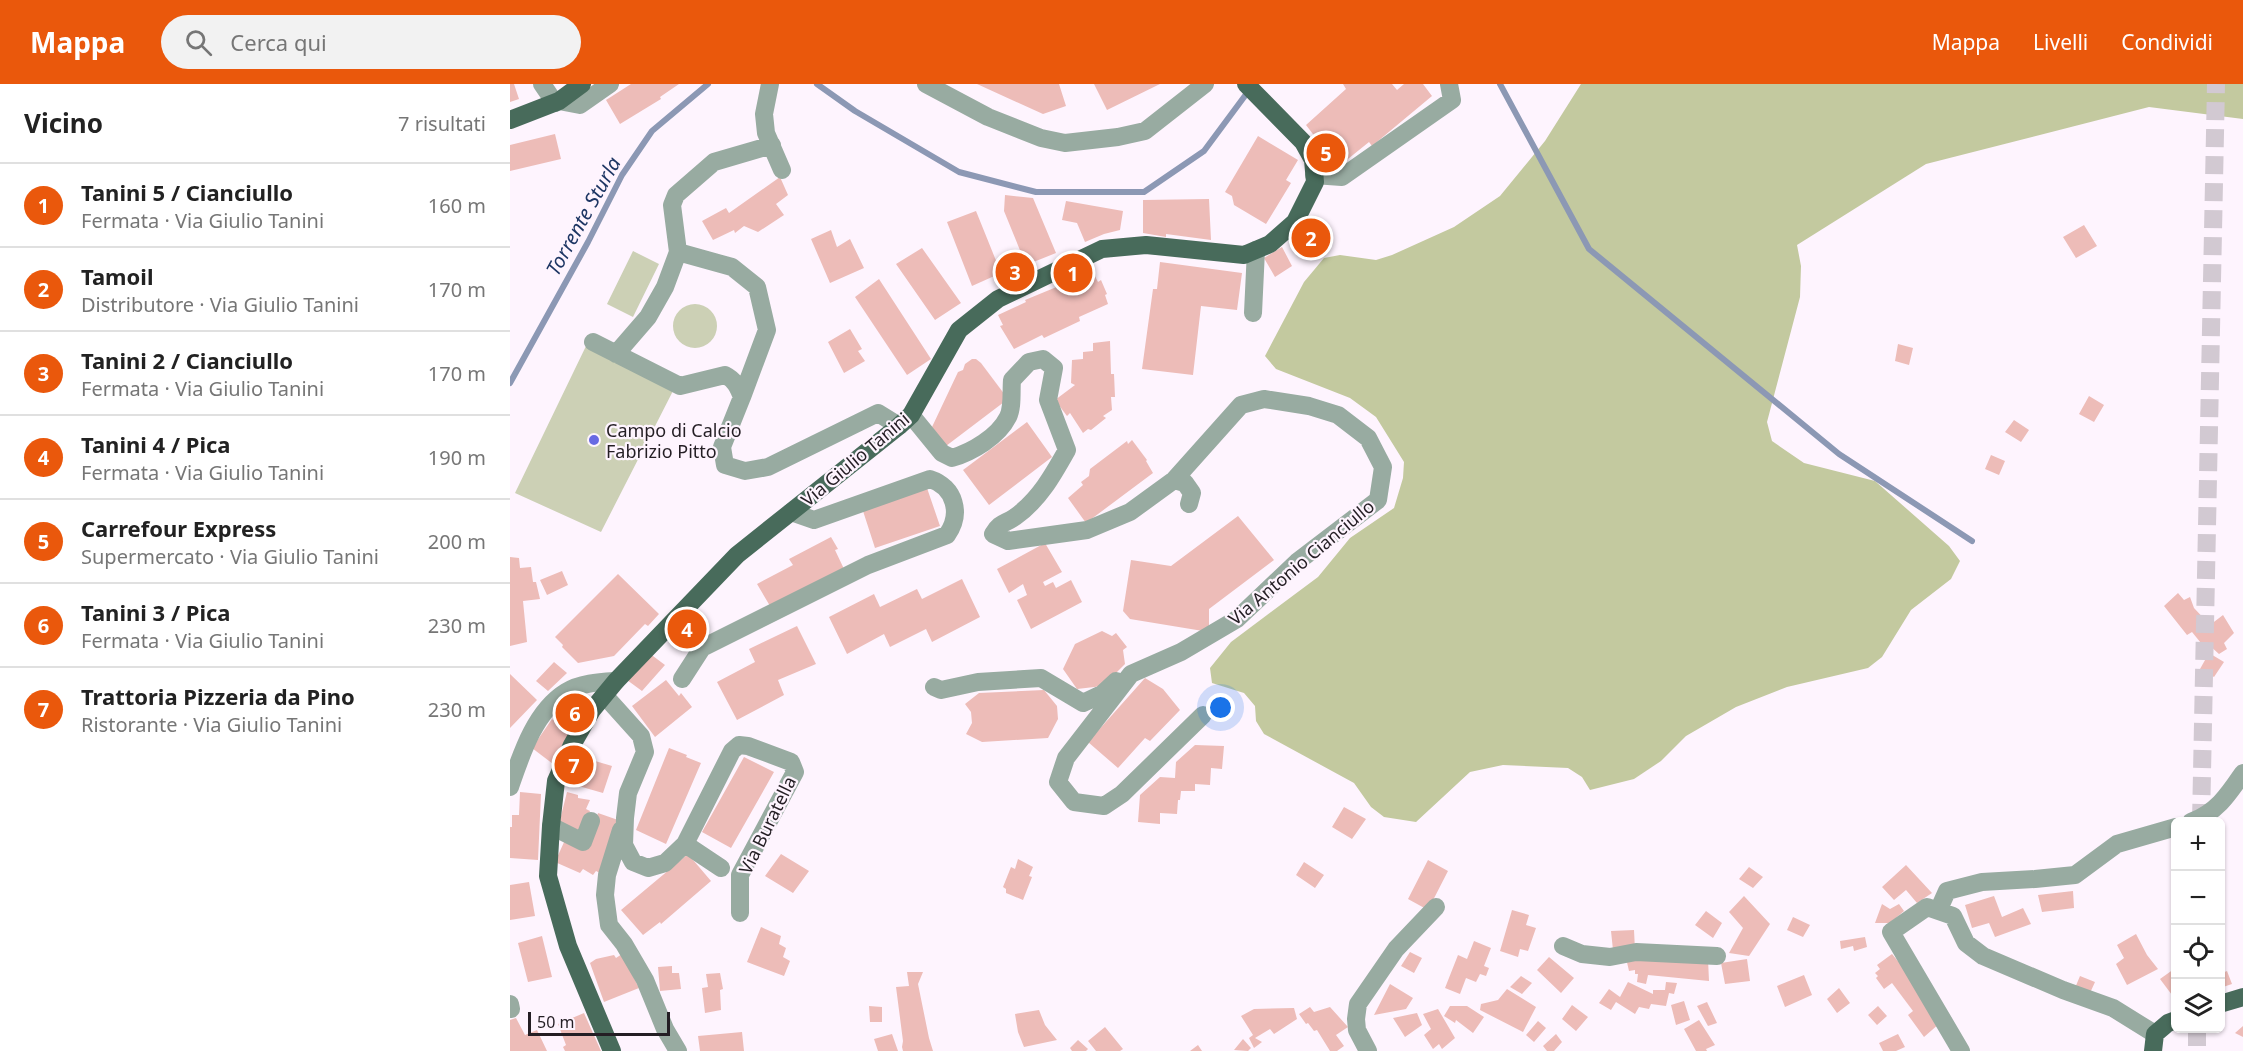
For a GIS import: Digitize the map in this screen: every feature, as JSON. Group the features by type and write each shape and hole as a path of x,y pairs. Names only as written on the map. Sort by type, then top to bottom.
{"main road":[{"path":"510,120 557,102 582,84"},
{"path":"1246,84 1303,142 1312,160 1314,175"},
{"name":"Via Giulio Tanini","path":"612,1051 568,946 548,876 556,781 592,710 616,681 737,555 905,421 959,330 998,299 1102,249 1146,245 1244,255 1270,244 1295,222 1315,182 1314,175"},
{"path":"2225,1002 2243,997"},
{"path":"2154,1042 2171,1022"}],"street":[{"path":"542,84 557,102 579,105 610,84"},
{"path":"926,84 988,117 1041,138 1065,143 1118,137 1145,131 1205,84"},
{"path":"1314,175 1342,177 1452,100 1449,84"},
{"path":"770,85 764,114 766,133 782,170"},
{"path":"616,354 648,317 665,287 678,252 672,205 676,195 714,162 772,145"},
{"path":"1253,313 1256,250"},
{"path":"678,252 732,267 757,287 767,330 722,447 725,465 745,471 768,467 878,413 905,421"},
{"path":"593,342 680,386 725,375 737,385 742,397"},
{"name":"Via Antonio Cianciullo","path":"905,421 942,453 952,458 969,453 999,430 1009,416 1012,380 1029,362 1043,359 1054,368 1047,400 1067,450 1047,486 1015,517 998,525 993,534 1008,541 1087,530 1130,512 1174,480 1241,405 1263,399 1309,406 1338,415 1368,438 1383,466 1378,500 1297,562 1237,619 1181,652 1131,674 1066,758 1058,782 1074,802 1104,806 1122,794 1203,715"},
{"path":"681,679 702,648 868,565 947,535 954,525 956,511 951,496 939,482 930,479 814,520 791,512"},
{"path":"1174,480 1185,483 1192,493 1189,504"},
{"name":"Via Antonio Cianciullo","path":"934,687 941,690 978,682 1041,678 1083,703 1102,694 1138,660 1181,652"},
{"path":"510,787 526,742 548,708 566,691 591,683 616,681"},
{"name":"Via Buratella","path":"605,696 641,736 645,752 628,793 624,845 633,862 648,868 665,863 686,844 732,751 739,746 748,746 791,762 795,772 740,875 740,913"},
{"path":"2204,817 2228,796 2243,773"},
{"name":"Via Buratella","path":"625,818 607,875 609,925 624,944 645,981 665,1029 678,1051"},
{"path":"551,826 583,842 591,821"},
{"path":"1939,909 1947,891 1982,882 2075,875 2117,844 2171,828"},
{"name":"Via Buratella","path":"686,844 721,868"},
{"path":"1368,1051 1357,1030 1358,1004 1396,949 1436,907"},
{"path":"1961,1051 1891,932 1928,907 1939,909 1953,916 1966,943 1983,956 2063,990 2113,1008 2154,1042"},
{"path":"1563,946 1582,954 1610,957 1636,952 1716,956"}],"green space":[{"path":"1581,84 2243,84 2243,119 2149,107 1926,164 1797,245 1801,266 1800,297 1767,422 1772,441 1804,463 1875,481 1949,546 1960,561 1951,579 1911,610 1882,657 1868,668 1787,687 1736,707 1686,736 1661,761 1634,779 1590,790 1582,777 1568,768 1503,765 1470,772 1416,822 1384,817 1371,807 1354,783 1264,734 1256,721 1255,706 1244,693 1212,683 1210,668 1231,642 1318,577 1350,538 1394,508 1403,478 1404,462 1376,417 1350,398 1276,369 1265,356 1304,282 1324,258 1340,255 1376,260 1392,255 1454,227 1500,196 1545,141"},
{"path":"633,251 659,264 633,317 607,304"},
{"path":"695,304 711,310 717,326 711,342 695,348 679,342 673,326 679,310"},
{"name":"Campo di Calcio Fabrizio Pitto","path":"587,344 675,387 601,532 515,493"}],"building":[{"path":"510,84 514,84 519,99 510,102"},
{"path":"631,84 679,84 660,97 661,99 620,124 606,100"},
{"path":"977,84 1059,84 1066,106 1043,114"},
{"path":"1094,84 1160,84 1107,110"},
{"path":"1343,84 1392,84 1397,90 1404,84 1423,84 1432,96 1372,146 1369,142 1338,167 1306,125 1346,89"},
{"path":"555,134 561,159 510,171 510,145"},
{"path":"1258,136 1298,160 1286,180 1291,183 1266,224 1234,205 1232,196 1225,192"},
{"path":"780,177 788,195 776,204 784,215 758,232 744,226 735,233 734,230 713,240 702,221 726,208 729,213"},
{"path":"1005,195 1033,198 1056,253 1026,265 1004,211"},
{"path":"1209,199 1211,240 1143,233 1143,200"},
{"path":"1066,201 1123,211 1120,230 1085,242 1077,223 1062,220"},
{"path":"976,211 1001,273 972,286 947,222"},
{"path":"2084,225 2097,246 2076,258 2063,237"},
{"path":"831,230 837,247 850,239 864,268 830,283 811,239"},
{"path":"1282,247 1292,266 1275,277 1264,258"},
{"path":"922,248 961,303 935,320 896,264"},
{"path":"1160,262 1242,273 1237,310 1201,306 1193,375 1142,369 1153,289 1157,289"},
{"path":"1093,272 1098,282 1101,280 1107,294 1105,295 1108,304 1079,317 1080,321 1044,338 1042,335 1014,349 1000,326 1003,325 998,315 1026,302 1025,300"},
{"path":"879,279 931,359 907,375 855,297"},
{"path":"850,329 862,349 858,351 865,361 844,373 828,342"},
{"path":"1110,341 1111,374 1114,374 1115,397 1111,397 1112,410 1103,416 1106,418 1091,430 1088,429 1083,433 1070,413 1067,416 1055,400 1075,385 1071,383 1072,360 1083,359 1083,352 1093,351 1093,343"},
{"path":"1898,344 1913,348 1909,365 1895,361"},
{"path":"972,359 981,363 1008,399 946,446 932,427 958,372 963,370 965,364"},
{"path":"2089,396 2104,405 2094,422 2079,414"},
{"path":"2014,420 2029,430 2021,442 2005,432"},
{"path":"1027,422 1052,457 989,505 963,470"},
{"path":"1132,440 1147,460 1153,473 1086,523 1068,498 1083,485 1081,482 1089,476 1090,469 1127,441 1128,444"},
{"path":"1991,455 2005,461 1999,475 1985,469"},
{"path":"927,488 940,526 875,548 863,511"},
{"path":"1238,516 1274,560 1209,609 1209,632 1130,619 1123,611 1131,560 1171,566"},
{"path":"831,537 838,549 835,550 844,569 770,606 757,584 793,565 789,559"},
{"path":"1045,543 1062,572 1043,582 1045,586 1053,582 1056,588 1071,580 1082,602 1031,629 1017,600 1027,595 1023,584 1009,593 997,569"},
{"path":"510,557 519,558 520,568 531,567 533,582 536,582 540,599 523,601 527,642 510,646"},
{"path":"562,571 568,585 547,595 540,580"},
{"path":"618,574 659,614 648,626 645,624 614,656 578,663 555,637"},
{"path":"962,579 980,617 932,642 926,629 890,647 884,634 847,654 829,617 874,594 880,607 917,589 922,599"},
{"path":"2178,593 2184,600 2190,597 2194,608 2210,625 2223,615 2234,633 2224,643 2227,649 2219,654 2209,645 2205,648 2192,632 2187,635 2164,606"},
{"path":"797,626 816,664 778,680 784,695 737,720 717,682 755,662 749,649"},
{"path":"1102,631 1112,636 1116,633 1127,647 1123,650 1125,664 1103,686 1077,689 1063,669 1075,644"},
{"path":"649,653 665,665 642,691 627,680"},
{"path":"2209,653 2224,662 2214,677 2200,669"},
{"path":"554,662 567,673 548,691 536,681"},
{"path":"510,674 537,700 510,728"},
{"path":"1145,678 1163,689 1180,710 1150,741 1145,738 1118,768 1088,742"},
{"path":"666,680 692,707 655,737 632,706"},
{"path":"1044,690 1057,706 1058,719 1048,738 982,742 966,734 972,723 971,712 965,704 979,693"},
{"path":"552,719 572,734 553,764 532,748"},
{"path":"1195,745 1224,746 1222,769 1211,768 1210,785 1195,784 1195,791 1181,791 1177,814 1160,813 1160,824 1138,822 1140,795 1160,777 1175,778 1176,762"},
{"path":"669,748 701,763 666,844 636,830"},
{"path":"744,757 774,772 731,848 702,832"},
{"path":"585,758 612,766 603,793 575,785"},
{"path":"520,792 541,794 538,860 510,858 510,827 512,827 512,815 519,815"},
{"path":"567,792 578,795 578,798 590,800 586,809 590,811 583,832 559,824"},
{"path":"1344,807 1366,819 1352,839 1332,827"},
{"path":"598,813 618,820 602,874 596,871 593,875 583,869 580,873 555,862 565,840 592,838"},
{"path":"688,854 711,881 661,924 660,922 643,935 621,910"},
{"path":"781,854 809,871 793,893 765,876"},
{"path":"1018,859 1033,867 1029,876 1032,877 1023,900 1006,893 1003,887 1011,867 1015,869"},
{"path":"1428,860 1448,871 1428,910 1408,899"},
{"path":"1304,862 1324,875 1315,888 1296,875"},
{"path":"1906,865 1932,893 1917,903 1906,890 1894,900 1882,887"},
{"path":"1749,867 1763,877 1753,888 1739,879"},
{"path":"529,882 535,916 510,920 510,885"},
{"path":"2073,891 2074,908 2042,912 2038,895"},
{"path":"1744,896 1770,924 1749,956 1729,953 1743,928 1729,912"},
{"path":"1994,896 2002,917 2023,908 2031,924 1995,937 1989,923 1972,928 1965,905"},
{"path":"1882,904 1890,909 1899,904 1904,911 1890,923 1875,923"},
{"path":"1512,910 1529,915 1526,925 1536,928 1528,951 1520,949 1518,957 1500,951"},
{"path":"1706,911 1722,923 1713,938 1695,925"},
{"path":"1793,917 1810,925 1803,937 1787,930"},
{"path":"761,927 781,936 779,944 786,948 783,957 790,961 784,976 747,962"},
{"path":"1634,930 1635,950 1613,950 1611,931"},
{"path":"2136,934 2147,955 2158,969 2127,985 2116,964 2124,958 2117,945"},
{"path":"542,936 552,977 528,982 518,943"},
{"path":"1865,937 1867,947 1854,951 1853,946 1841,949 1840,941"},
{"path":"1474,941 1491,948 1484,966 1489,968 1486,976 1480,974 1476,982 1466,978 1460,994 1445,988 1458,955 1467,959"},
{"path":"1410,952 1422,958 1414,973 1401,966"},
{"path":"622,954 639,988 604,1002 590,963 596,959 614,955 616,958"},
{"path":"1892,954 1907,972 1940,1023 1924,1037 1908,1015 1913,1011 1892,983 1884,989 1876,978 1878,976 1875,973 1880,969 1877,965"},
{"path":"1549,957 1574,978 1561,993 1537,970"},
{"path":"1626,958 1708,959 1709,981 1648,975 1646,984 1637,982 1638,974 1635,974 1635,970 1629,971"},
{"path":"1747,959 1750,981 1725,984 1721,963"},
{"path":"672,966 672,973 679,973 681,989 660,991 658,967"},
{"path":"2171,971 2171,994 2160,979"},
{"path":"2227,971 2232,984 2225,986 2225,979"},
{"path":"907,972 923,972 918,984 933,1051 903,1051 896,987 909,986"},
{"path":"720,973 723,989 720,990 721,1010 705,1013 702,988 708,987 706,974"},
{"path":"1804,975 1812,995 1785,1007 1777,986"},
{"path":"1521,976 1532,983 1522,994 1510,987"},
{"path":"2080,976 2095,982 2090,993 2075,988"},
{"path":"1628,982 1653,994 1653,990 1665,990 1666,982 1677,983 1674,994 1669,993 1666,1006 1651,1004 1649,1009 1639,1007 1635,1014 1616,1002 1611,1010 1599,1003 1609,989 1620,997"},
{"path":"1390,984 1413,998 1406,1009 1374,1015"},
{"path":"1839,988 1850,1003 1837,1013 1827,999"},
{"path":"1507,989 1536,1007 1523,1032 1480,1010 1481,1004 1498,1000"},
{"path":"1684,1001 1690,1020 1676,1025 1671,1005"},
{"path":"1707,1002 1717,1023 1708,1026 1697,1006"},
{"path":"1572,1005 1588,1017 1576,1031 1562,1019"},
{"path":"869,1006 882,1007 882,1022 870,1022"},
{"path":"1450,1006 1467,1006 1484,1017 1473,1033 1456,1020 1455,1023 1444,1016"},
{"path":"1878,1006 1887,1016 1877,1025 1868,1015"},
{"path":"1310,1007 1314,1012 1330,1007 1348,1027 1336,1035 1344,1046 1337,1051 1330,1051 1317,1030 1314,1031 1308,1023 1306,1024 1299,1014"},
{"path":"1294,1008 1297,1019 1274,1034 1270,1029 1255,1038 1262,1042 1254,1048 1249,1038 1253,1035 1241,1016 1254,1009"},
{"path":"1438,1009 1455,1038 1442,1049 1439,1044 1433,1049 1424,1035 1431,1029 1423,1014"},
{"path":"1039,1010 1045,1025 1057,1040 1024,1047 1018,1032 1015,1014"},
{"path":"584,1013 601,1051 565,1051 563,1047 566,1045 558,1024"},
{"path":"1417,1013 1422,1025 1405,1037 1393,1018"},
{"path":"516,1018 525,1035 537,1030 547,1051 510,1051 510,1020"},
{"path":"1699,1020 1715,1045 1706,1049 1707,1051 1696,1051 1684,1029"},
{"path":"1538,1021 1546,1028 1534,1042 1526,1035"},
{"path":"2243,1026 2243,1037 2235,1033"},
{"path":"1105,1027 1123,1049 1096,1051 1088,1041"},
{"path":"742,1032 744,1051 700,1051 698,1036"},
{"path":"892,1034 898,1051 878,1051 874,1039"},
{"path":"1556,1034 1562,1042 1554,1051 1547,1051 1543,1046"},
{"path":"1898,1034 1905,1047 1896,1051 1883,1051 1879,1043"},
{"path":"1243,1039 1251,1048 1248,1051 1234,1050"},
{"path":"1078,1040 1088,1049 1086,1051 1072,1051 1070,1048"},
{"path":"1198,1045 1202,1051 1190,1051"}],"waterway":[{"name":"Torrente Sturla","path":"510,383 588,242 622,175 652,131 708,84"},
{"name":"Torrente Sturla","path":"817,84 855,111 959,172 1036,192 1144,192 1204,151 1250,89"},
{"path":"1500,84 1589,249 1839,454 1972,541"}],"tunnel":[{"path":"2201,817 2216,84"},
{"path":"2197,1033 2197,1051"}],"place":[{"name":"Carrefour Express","path":"1326,153"},
{"name":"Tamoil","path":"1311,238"},
{"name":"Tanini 2 / Cianciullo","path":"1015,272"},
{"name":"Tanini 5 / Cianciullo","path":"1073,273"},
{"name":"Campo di Calcio Fabrizio Pitto","path":"594,440"},
{"name":"Tanini 4 / Pica","path":"687,629"},
{"name":"Tanini 3 / Pica","path":"575,713"},
{"name":"Trattoria Pizzeria da Pino","path":"574,765"}]}
